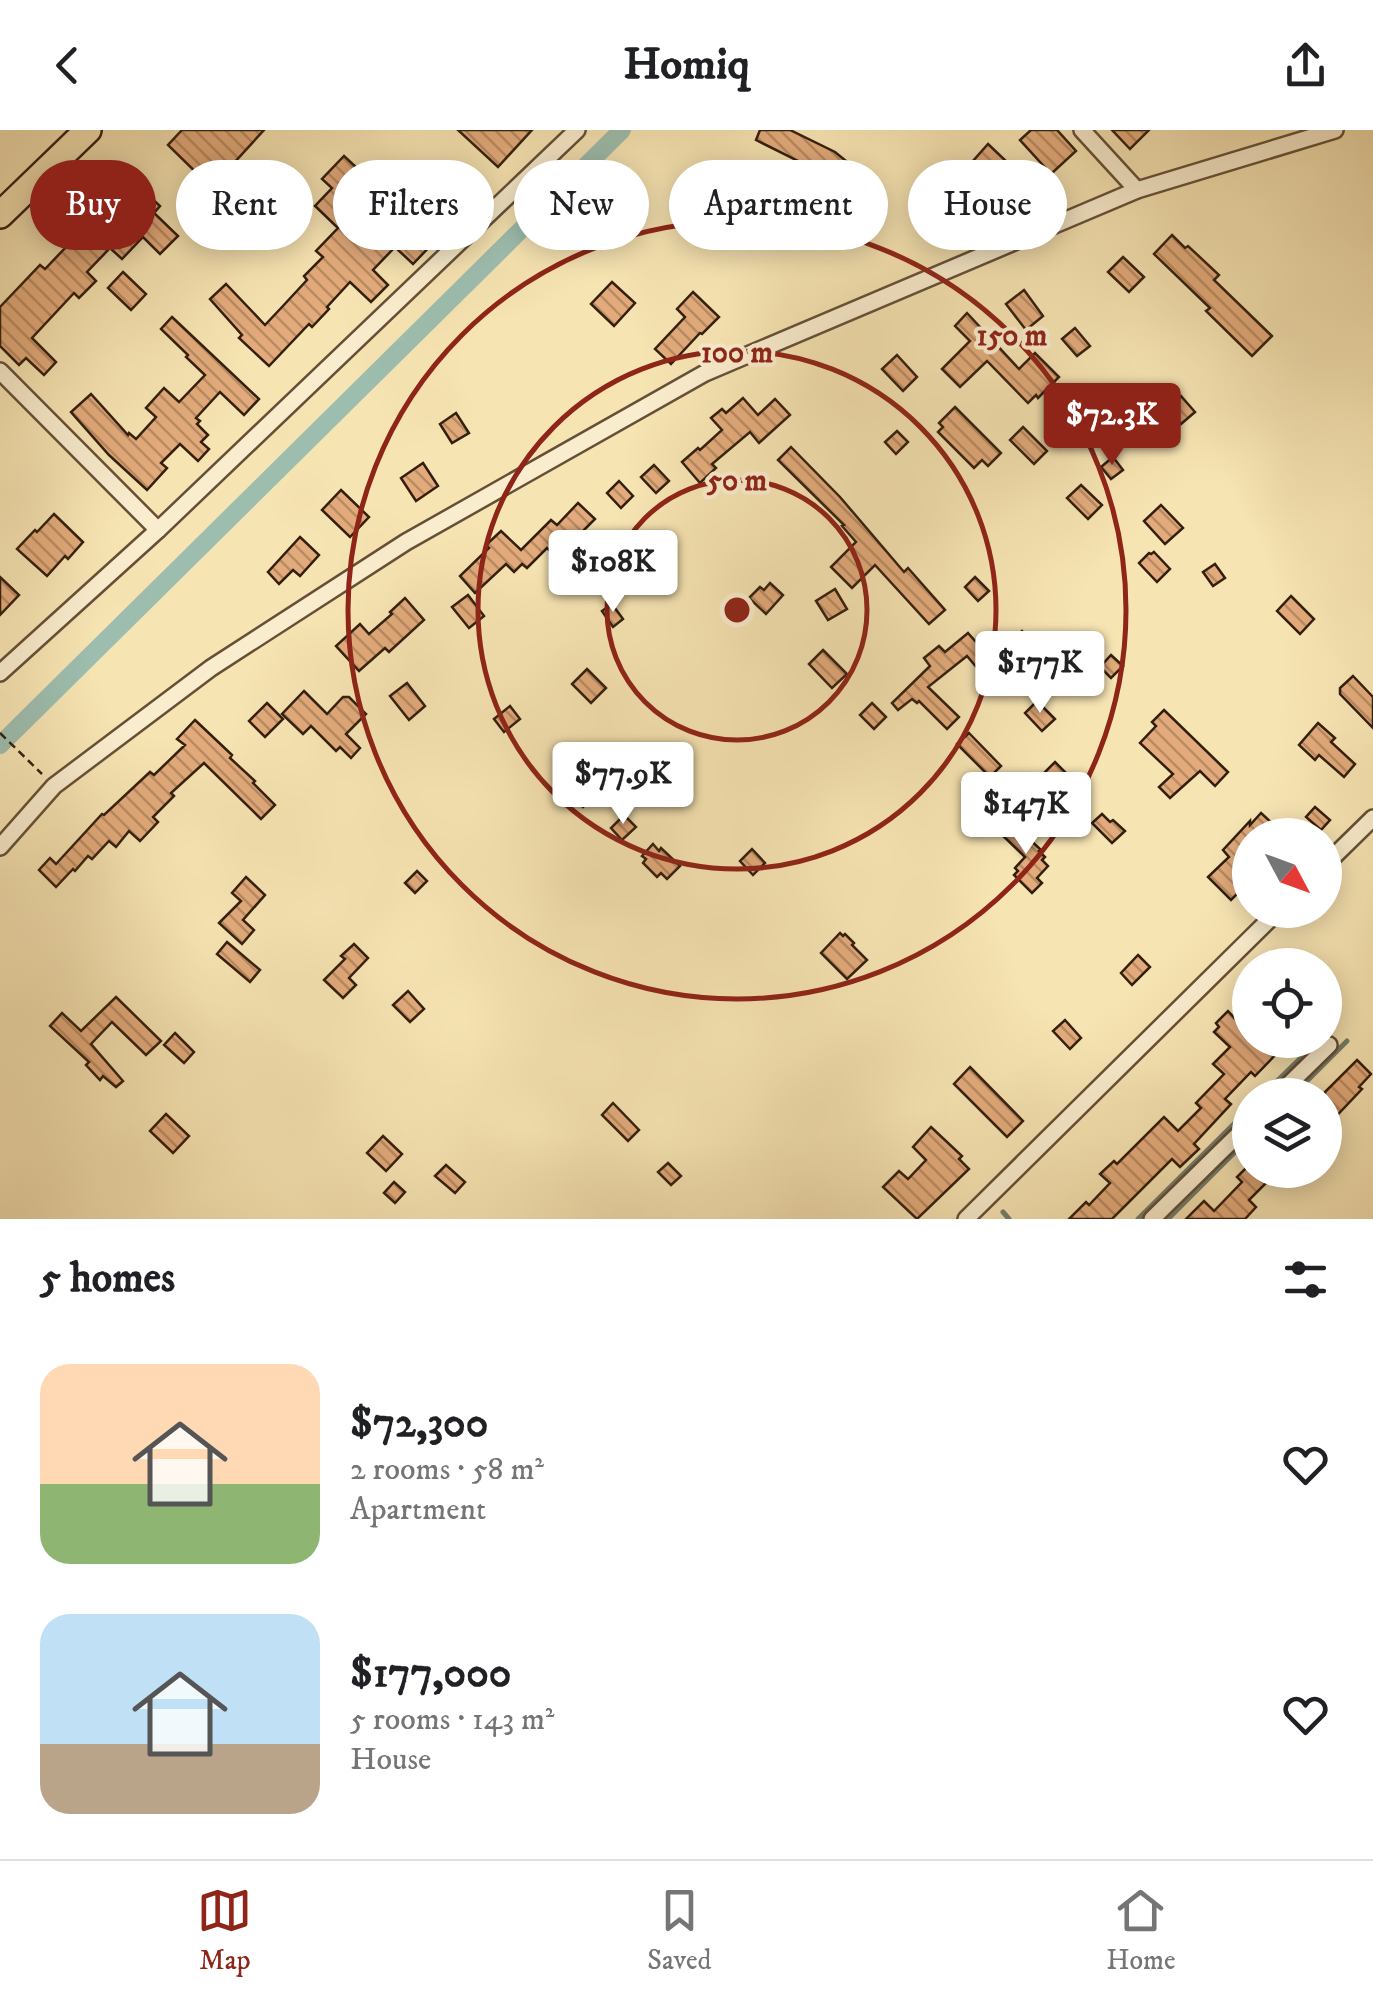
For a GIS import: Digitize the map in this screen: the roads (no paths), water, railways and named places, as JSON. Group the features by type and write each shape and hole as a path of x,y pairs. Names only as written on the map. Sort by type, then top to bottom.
{"main road":[{"path":"0,215 88,130"}],"street":[{"path":"0,674 158,530 577,130"},
{"path":"1082,130 1137,190"},
{"path":"0,847 54,786 211,668 406,542 705,374 1137,190 1335,130"},
{"path":"0,372 158,530"},
{"path":"1342,848 1373,818"},
{"path":"974,1216 1261,928"},
{"path":"1295,1078 1316,1058"},
{"path":"1152,1219 1232,1141"}],"waterway":[{"path":"0,745 622,130"},
{"path":"1310,1078 1347,1041"},
{"path":"1280,1078 1301,1058"},
{"path":"1138,1219 1232,1126"},
{"path":"1168,1219 1232,1155"},
{"path":"1003,1212 1009,1219"}]}
